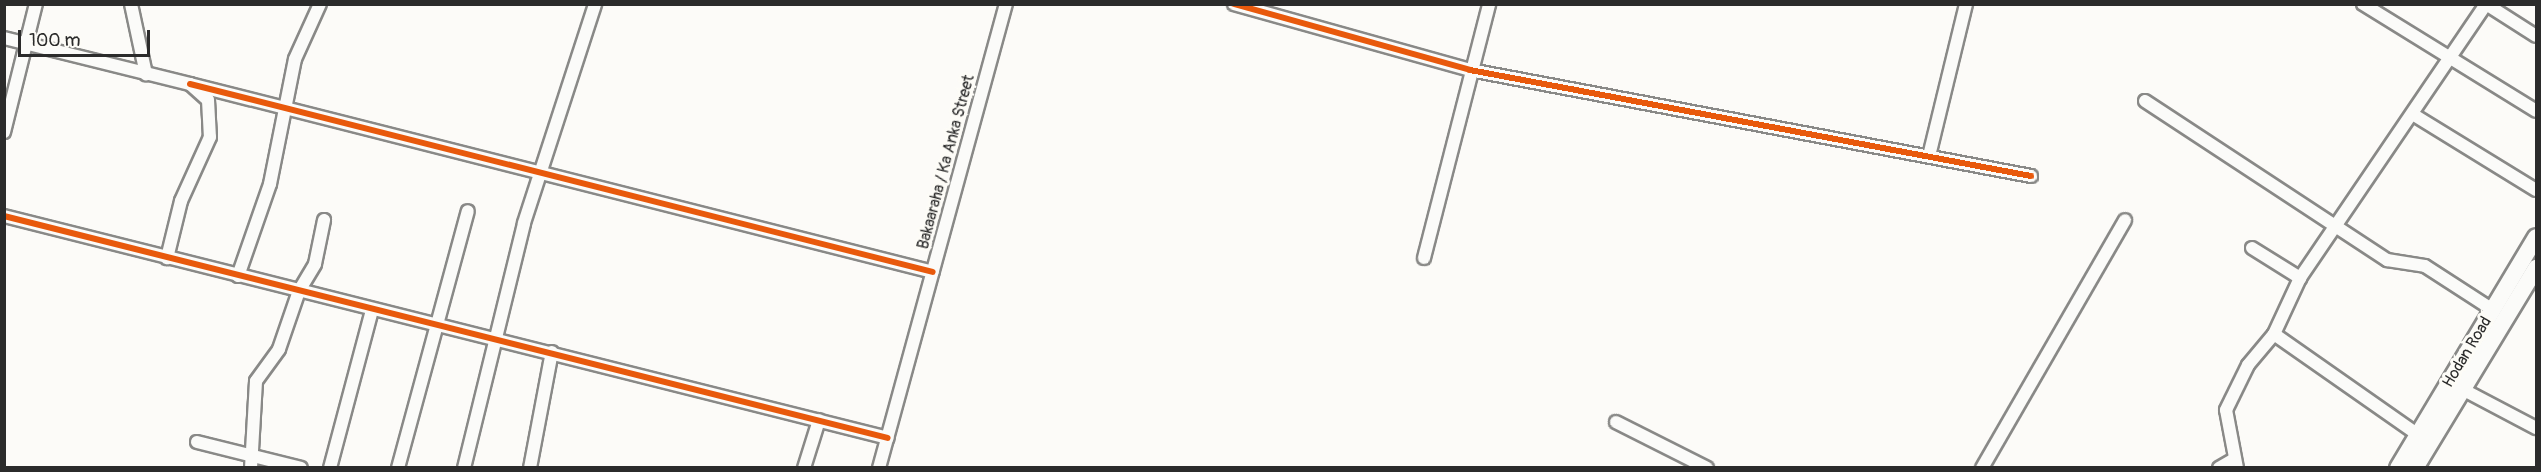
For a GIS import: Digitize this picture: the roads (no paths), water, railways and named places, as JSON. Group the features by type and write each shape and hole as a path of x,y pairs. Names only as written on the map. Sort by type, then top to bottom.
{"main road":[{"name":"Hodan Road","path":"2398,468 2536,237"},
{"name":"Hodan Road","path":"2415,468 2536,268"}],"street":[{"path":"4,132 36,4"},
{"path":"131,4 146,74"},
{"path":"238,276 265,201 287,108 295,59 320,4"},
{"path":"464,468 542,171 595,4"},
{"name":"Bakaaraha / Ka Anka Street","path":"879,468 1006,4"},
{"path":"1234,4 1470,70 2031,176"},
{"path":"1424,258 1470,70 1489,4"},
{"path":"1929,156 1966,4"},
{"path":"2363,4 2536,111"},
{"path":"2218,468 2235,464 2226,410 2248,365 2274,334 2300,278 2414,115 2486,4 2536,36"},
{"path":"4,38 25,46 190,84 542,171 933,272"},
{"path":"167,258 181,201 210,137 208,100 190,84"},
{"path":"2145,101 2387,260 2425,266 2493,310"},
{"path":"2414,115 2536,190"},
{"path":"398,468 468,211"},
{"path":"4,216 888,438"},
{"path":"251,468 254,454 256,381 279,349 299,291 315,264 324,220"},
{"path":"1982,468 2125,220"},
{"path":"2252,248 2300,278"},
{"path":"330,468 372,310"},
{"path":"2274,334 2418,435"},
{"path":"530,468 552,352"},
{"path":"2462,389 2536,428"},
{"path":"804,468 819,420"},
{"path":"1616,422 1707,468"},
{"path":"197,442 254,454 301,468"}]}
